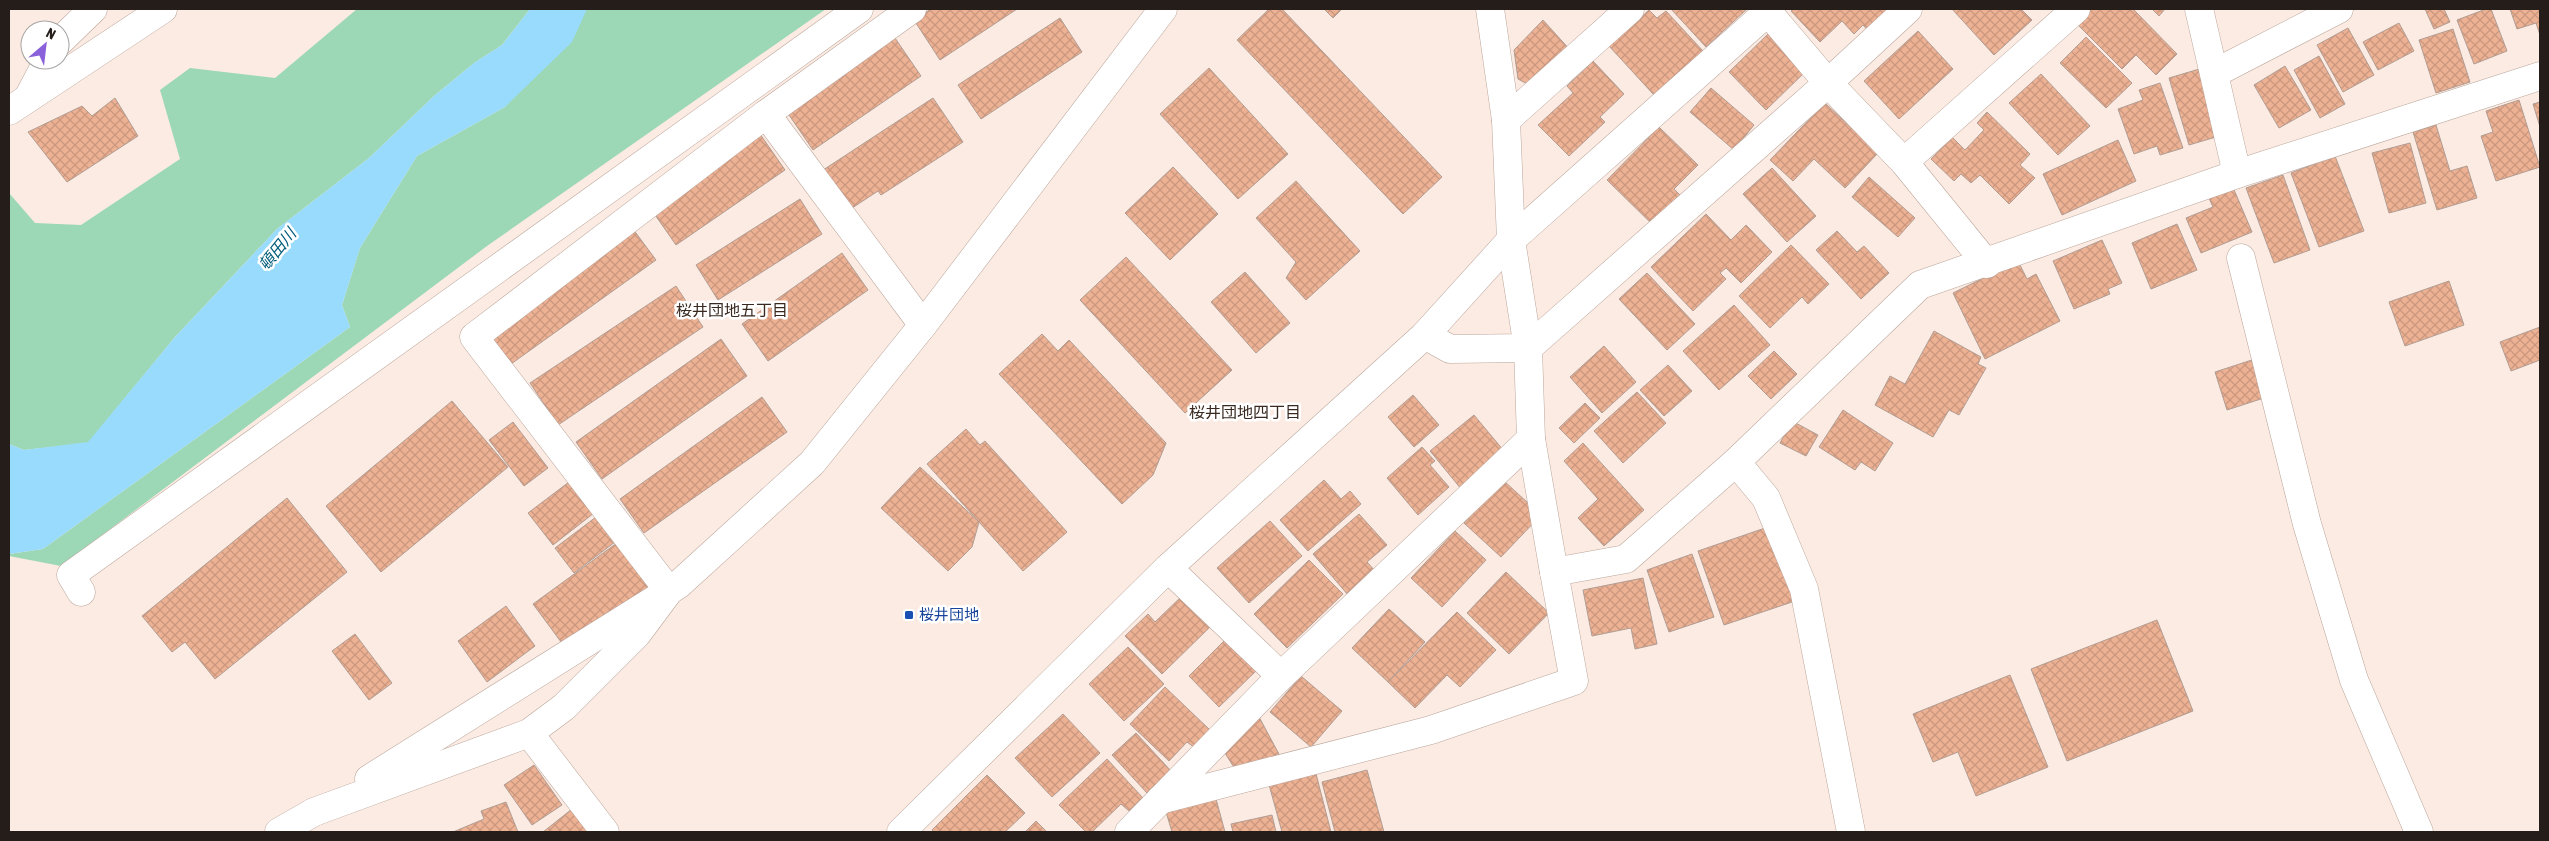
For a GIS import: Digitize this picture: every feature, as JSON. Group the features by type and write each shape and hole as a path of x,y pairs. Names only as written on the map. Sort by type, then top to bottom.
{"street":[{"path":"70,31 93,9"},
{"path":"19,104 163,9"},
{"path":"82,592 71,575 859,9"},
{"path":"668,591 474,337 766,114 912,9"},
{"path":"279,832 668,591 812,463 923,325 1163,9"},
{"path":"1160,800 1431,730 1574,681 1531,439 1528,348 1511,240 1506,120 1490,9"},
{"path":"1506,120 1630,9"},
{"path":"1425,335 1450,349 1528,348 1828,83 1908,9"},
{"path":"1904,162 2076,9"},
{"path":"2199,9 2237,174"},
{"path":"2215,73 2339,9"},
{"path":"901,832 1168,568 1425,335 1511,240 1769,10 1828,83 1904,162 1986,264"},
{"path":"19,104 41,70"},
{"path":"1554,572 1626,559 1736,462 1920,286 2237,174 2540,76"},
{"path":"766,114 923,325"},
{"path":"2241,258 2306,524 2352,671 2419,832"},
{"path":"1129,832 1281,676 1531,439"},
{"path":"1736,462 1766,498 1804,589 1851,832"},
{"path":"1168,568 1281,676"},
{"path":"314,812 529,733 564,707 637,634 668,591"},
{"path":"529,733 605,832"}],"green space":[{"path":"357,9 530,9 502,45 474,63 434,96 369,158 277,229 175,337 88,443 24,450 9,444 9,193 35,223 81,225 180,159 160,90 190,68 275,78"},
{"path":"585,9 826,9 487,246 61,566 9,556 9,554 43,549 350,327 342,305 360,248 417,156 505,107"}],"water":[{"name":"頓田川","path":"530,9 587,9 572,42 505,107 417,156 360,248 342,305 350,327 43,549 9,554 9,444 24,450 88,442 175,337 277,229 369,158 434,96 474,63 502,45"}],"building":[{"path":"931,9 1017,9 940,60 914,20"},
{"path":"1269,9 1282,9 1442,177 1403,214 1237,40"},
{"path":"1324,9 1342,9 1333,18"},
{"path":"1671,9 1747,9 1706,47"},
{"path":"1794,9 1886,9 1890,13 1870,33 1863,25 1854,34 1842,21 1820,42 1791,11"},
{"path":"1952,9 2021,9 2032,20 1994,55"},
{"path":"2092,9 2133,9 2177,54 2156,75 2136,55 2122,69 2077,24"},
{"path":"2152,9 2165,9 2159,16"},
{"path":"2425,9 2444,9 2450,22 2434,29"},
{"path":"2486,9 2491,9 2507,51 2474,64 2457,20"},
{"path":"2510,9 2540,9 2540,35 2536,23 2517,29"},
{"path":"1649,10 1657,18 1666,11 1703,51 1654,95 1609,46"},
{"path":"1060,18 1082,52 981,119 958,85"},
{"path":"1543,20 1571,51 1529,85 1518,79 1514,50"},
{"path":"2399,23 2414,51 2378,70 2363,42"},
{"path":"2348,28 2374,75 2343,92 2317,45"},
{"path":"2453,29 2470,82 2436,93 2419,40"},
{"path":"1918,31 1953,69 1899,119 1864,81"},
{"path":"1768,34 1805,72 1766,110 1729,72"},
{"path":"2086,37 2132,83 2106,108 2060,63"},
{"path":"895,38 921,76 813,150 787,112"},
{"path":"2319,56 2345,104 2320,118 2294,70"},
{"path":"1593,61 1624,94 1600,117 1605,122 1569,156 1538,125 1573,93 1567,86"},
{"path":"2285,66 2311,110 2279,128 2254,85"},
{"path":"2206,67 2226,134 2189,145 2169,78"},
{"path":"1209,68 1288,154 1238,199 1160,114"},
{"path":"2041,74 2090,126 2058,155 2009,103"},
{"path":"2160,83 2183,148 2160,155 2157,146 2134,154 2118,109 2143,100 2139,90"},
{"path":"1711,88 1754,125 1734,150 1690,112"},
{"path":"115,98 138,136 67,182 28,132 82,106 92,116"},
{"path":"933,98 963,142 881,195 878,191 843,214 817,174"},
{"path":"2519,100 2540,167 2496,181 2481,136 2493,132 2486,111"},
{"path":"2540,102 2540,127 2533,104"},
{"path":"1825,103 1878,153 1845,188 1814,159 1793,181 1770,160"},
{"path":"1987,112 2030,154 2020,165 2035,178 2009,204 1980,175 1971,183 1961,174 1954,181 1931,159 1952,137 1965,150 1984,130 1977,123"},
{"path":"2436,125 2450,171 2467,166 2477,198 2437,210 2413,132"},
{"path":"1659,127 1698,165 1674,189 1684,199 1656,228 1607,180"},
{"path":"760,134 785,170 676,245 651,209"},
{"path":"2118,140 2136,181 2062,215 2043,174"},
{"path":"2410,143 2426,203 2389,213 2372,153"},
{"path":"2335,156 2364,231 2319,247 2291,173"},
{"path":"1173,167 1218,214 1170,260 1125,213"},
{"path":"1772,168 1816,216 1787,242 1743,194"},
{"path":"2283,175 2310,250 2274,263 2246,188"},
{"path":"1869,177 1915,218 1898,237 1852,197"},
{"path":"1296,181 1360,251 1306,300 1286,278 1296,262 1256,218"},
{"path":"2232,185 2252,232 2201,253 2186,218 2213,207 2208,196"},
{"path":"800,199 822,234 718,300 696,265"},
{"path":"1706,214 1731,240 1746,225 1772,252 1741,283 1726,268 1720,273 1726,279 1693,311 1651,267"},
{"path":"2177,224 2197,270 2151,289 2132,243"},
{"path":"630,225 656,260 511,364 486,329"},
{"path":"1837,231 1857,252 1864,246 1889,273 1861,299 1816,250"},
{"path":"2102,240 2122,283 2108,289 2110,294 2074,309 2053,261"},
{"path":"1791,245 1829,284 1808,304 1802,297 1770,328 1739,296"},
{"path":"842,253 868,290 768,361 742,324"},
{"path":"1126,257 1232,370 1185,413 1080,300"},
{"path":"2018,261 2027,279 2036,274 2060,321 1985,359 1953,293"},
{"path":"1245,272 1290,323 1256,353 1211,302"},
{"path":"1647,273 1695,324 1667,350 1619,299"},
{"path":"2449,281 2464,325 2405,346 2389,302"},
{"path":"676,286 703,327 558,425 530,383"},
{"path":"1734,305 1770,345 1719,390 1683,351"},
{"path":"2540,327 2540,360 2511,371 2500,342"},
{"path":"1934,331 1981,357 1978,364 1986,368 1959,415 1949,410 1933,437 1875,405 1890,376 1905,384"},
{"path":"1042,334 1058,351 1069,340 1166,443 1153,475 1122,504 999,374"},
{"path":"721,339 747,376 602,479 576,442"},
{"path":"1604,346 1636,382 1602,413 1570,377"},
{"path":"1774,351 1797,374 1771,399 1748,376"},
{"path":"2261,357 2273,395 2227,410 2215,372"},
{"path":"1668,365 1692,391 1664,416 1640,390"},
{"path":"1637,392 1666,423 1623,463 1594,431"},
{"path":"1413,395 1439,425 1414,447 1388,417"},
{"path":"762,397 787,432 644,533 620,499"},
{"path":"452,401 508,467 381,572 326,506"},
{"path":"1585,403 1600,418 1574,443 1559,428"},
{"path":"1843,410 1893,443 1875,471 1861,462 1855,470 1819,447"},
{"path":"1474,415 1504,451 1462,490 1430,451"},
{"path":"1792,421 1818,435 1806,456 1780,443"},
{"path":"513,422 548,468 524,486 489,440"},
{"path":"966,429 980,445 985,441 1067,532 1023,571 927,464"},
{"path":"1583,443 1644,510 1604,546 1578,518 1598,499 1564,461"},
{"path":"1422,447 1435,461 1430,465 1449,487 1418,515 1387,478"},
{"path":"920,467 979,522 972,547 948,571 881,508"},
{"path":"1324,480 1341,499 1350,491 1361,504 1308,551 1280,520"},
{"path":"1503,480 1541,515 1501,557 1464,523"},
{"path":"569,482 594,513 553,545 528,513"},
{"path":"287,498 347,572 215,679 185,642 172,652 142,616"},
{"path":"600,514 619,539 574,573 555,548"},
{"path":"1359,514 1387,545 1367,562 1375,571 1348,595 1313,554"},
{"path":"1270,521 1302,556 1249,603 1217,568"},
{"path":"1768,527 1795,601 1724,625 1698,551"},
{"path":"1455,531 1486,560 1442,607 1411,578"},
{"path":"621,540 655,586 567,650 533,604"},
{"path":"1692,554 1714,617 1669,632 1647,570"},
{"path":"1309,560 1343,594 1287,648 1254,614"},
{"path":"1506,572 1549,613 1509,654 1467,613"},
{"path":"1643,578 1657,644 1635,649 1631,628 1592,636 1583,590"},
{"path":"1184,594 1213,624 1162,674 1125,636 1148,614 1155,622"},
{"path":"506,606 535,646 487,682 458,641"},
{"path":"1389,609 1425,642 1388,682 1352,648"},
{"path":"1457,612 1496,650 1460,687 1447,675 1415,708 1388,682"},
{"path":"2157,620 2193,711 2067,761 2031,669"},
{"path":"355,634 392,683 369,700 332,651"},
{"path":"1230,635 1260,667 1219,707 1189,676"},
{"path":"1128,647 1164,684 1124,721 1089,684"},
{"path":"2010,675 2048,767 1976,796 1958,752 1933,762 1913,714"},
{"path":"1301,676 1342,711 1311,747 1270,712"},
{"path":"1165,687 1211,731 1195,748 1187,742 1169,761 1130,724"},
{"path":"1063,714 1100,753 1052,797 1015,758"},
{"path":"1258,715 1280,756 1237,772 1223,750"},
{"path":"1136,733 1171,771 1147,793 1112,755"},
{"path":"1107,759 1143,798 1129,811 1121,804 1092,832 1086,832 1059,805"},
{"path":"534,765 562,805 532,825 504,785"},
{"path":"1315,770 1331,832 1282,832 1268,781"},
{"path":"1367,770 1384,832 1335,832 1322,782"},
{"path":"987,775 1025,813 1005,832 934,832 932,830"},
{"path":"1216,799 1225,832 1172,832 1166,812"},
{"path":"506,802 518,832 453,832 484,819 481,811"},
{"path":"572,809 591,832 543,832"},
{"path":"1272,815 1276,832 1233,832 1231,824"},
{"path":"1036,821 1047,832 1025,832"}],"place":[{"name":"桜井団地","path":"909,615"}],"district":[{"name":"桜井団地五丁目","path":"732,310"},
{"name":"桜井団地四丁目","path":"1245,412"}]}
